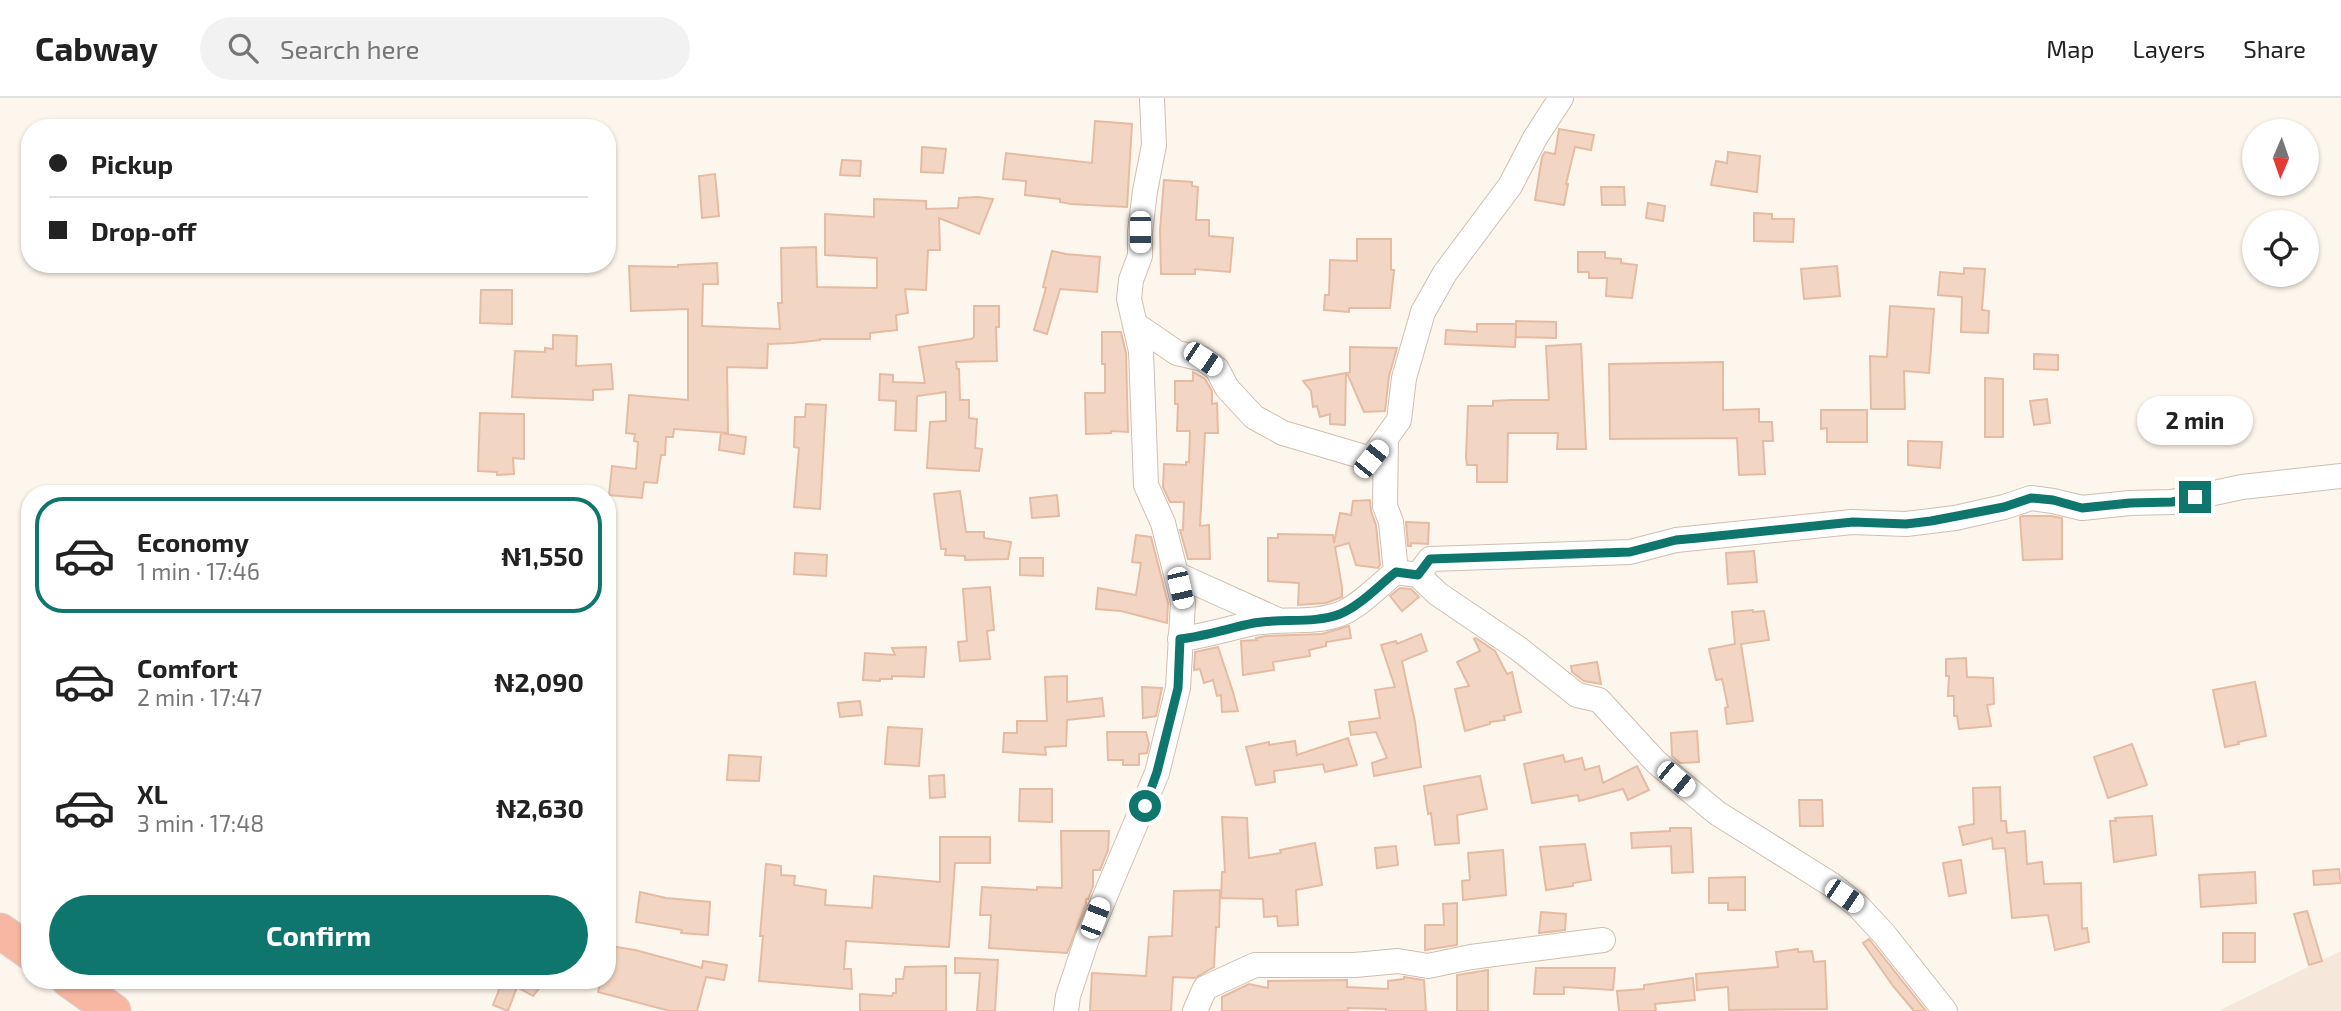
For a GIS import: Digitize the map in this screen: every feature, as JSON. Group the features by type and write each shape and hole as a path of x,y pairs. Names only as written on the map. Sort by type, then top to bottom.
{"highway":[{"path":"0,931 21,946"},
{"path":"82,989 113,1011"}],"street":[{"path":"1066,1011 1068,996 1091,929 1157,772 1178,688 1183,602 1163,523 1146,485 1141,351 1129,299 1131,280 1140,256 1142,218 1154,145 1152,98"},
{"path":"1561,98 1535,138 1510,186 1445,272 1423,312 1404,378 1399,419 1378,450 1385,506 1407,573 1519,649 1577,695 1599,700 1656,762 1717,813 1832,885 1858,906 1884,934 1945,1011"},
{"path":"1136,325 1177,353 1203,359 1217,369 1227,387 1254,417 1283,433 1378,450"},
{"path":"1180,639 1201,637 1255,623 1338,615 1357,606 1371,591 1430,559 1630,552 1676,540 1853,522 1906,524 1955,518 2031,498 2053,500 2082,508 2172,502 2242,487 2341,475"},
{"path":"1176,574 1279,620"},
{"path":"1195,1011 1205,988 1255,965 1355,965 1398,961 1428,966 1471,957 1603,940"}],"shaded area":[{"path":"2341,951 2341,1011 2218,1011"}],"building":[{"path":"1095,121 1132,124 1127,207 1071,204 1060,202 1060,199 1025,195 1026,181 1003,179 1006,153 1092,163"},
{"path":"1559,129 1594,135 1591,150 1575,147 1564,205 1535,200 1542,157 1545,152 1555,154"},
{"path":"922,147 946,149 943,173 921,172"},
{"path":"1728,152 1760,156 1757,192 1711,185 1716,161 1727,163"},
{"path":"842,160 861,161 860,176 840,175"},
{"path":"715,174 719,216 702,218 699,176"},
{"path":"1164,180 1192,182 1192,186 1198,187 1196,220 1209,220 1209,236 1233,238 1230,272 1195,269 1195,274 1161,274 1160,230"},
{"path":"1601,187 1624,187 1625,205 1602,205"},
{"path":"959,198 993,199 979,234 939,218 940,250 928,250 926,290 905,289 908,313 896,315 897,330 870,333 870,339 820,339 768,344 767,368 727,367 728,433 674,429 673,437 666,437 665,455 661,455 657,483 644,482 642,498 616,496 616,485 610,485 612,466 636,469 638,442 634,441 635,434 626,433 629,395 688,400 688,309 631,311 629,266 678,267 717,263 718,284 703,284 702,326 780,329 778,303 782,303 781,248 816,247 817,287 877,288 877,258 825,255 825,214 874,217 874,199 926,201 926,209 958,208"},
{"path":"1648,203 1665,206 1663,221 1646,218"},
{"path":"1754,213 1772,214 1772,219 1794,219 1793,242 1754,241"},
{"path":"1357,239 1391,239 1391,270 1394,270 1390,308 1349,308 1349,312 1324,310 1325,295 1329,295 1330,260 1357,261"},
{"path":"1052,251 1100,257 1097,292 1060,289 1047,334 1034,330 1046,288 1043,287"},
{"path":"1578,252 1605,252 1605,258 1621,259 1621,263 1637,265 1632,298 1606,296 1607,278 1589,278 1589,272 1578,272"},
{"path":"1837,266 1840,296 1804,299 1801,269"},
{"path":"1964,268 1985,269 1982,310 1989,311 1988,333 1961,332 1962,297 1938,295 1940,272 1964,274"},
{"path":"481,290 512,290 512,324 480,323"},
{"path":"974,306 999,306 999,327 996,327 997,361 956,362 959,369 960,400 969,400 969,418 977,419 975,448 982,449 979,471 927,468 930,422 946,421 946,392 917,396 916,431 895,430 896,401 879,400 880,374 893,375 893,382 925,383 919,347 974,337"},
{"path":"1890,306 1934,309 1929,373 1904,371 1905,409 1871,409 1870,356 1887,357"},
{"path":"1516,321 1556,322 1556,338 1516,337"},
{"path":"1477,324 1516,324 1515,347 1445,344 1446,330 1477,332"},
{"path":"1102,332 1121,332 1126,353 1128,432 1086,434 1085,393 1105,393"},
{"path":"553,335 577,336 576,366 611,364 613,389 593,390 593,400 512,397 515,351 545,352 545,348 553,349"},
{"path":"1581,344 1586,449 1557,449 1558,433 1508,433 1507,482 1477,482 1477,465 1467,465 1466,457 1468,406 1493,406 1493,401 1549,400 1546,346"},
{"path":"1350,347 1397,348 1389,376 1385,411 1364,412 1347,373 1350,372"},
{"path":"2034,354 2058,355 2058,370 2034,369"},
{"path":"1723,362 1723,410 1759,409 1759,422 1772,422 1773,441 1763,441 1765,474 1739,475 1737,438 1610,439 1609,364"},
{"path":"1193,372 1205,379 1212,391 1212,404 1217,403 1218,433 1205,433 1200,526 1209,525 1210,559 1188,559 1180,530 1183,530 1184,502 1170,502 1163,487 1164,464 1186,465 1186,462 1189,462 1190,431 1177,431 1175,381 1193,381"},
{"path":"1346,373 1345,425 1330,424 1330,414 1320,417 1317,406 1313,407 1311,391 1303,381"},
{"path":"1985,378 2003,379 2003,437 1985,437"},
{"path":"2047,399 2050,423 2034,425 2030,401"},
{"path":"806,404 826,405 820,509 794,507 799,448 794,447 795,417 805,417"},
{"path":"1821,410 1867,410 1867,442 1827,442 1827,428 1821,429"},
{"path":"480,413 524,414 524,459 513,458 514,474 497,475 497,472 478,471"},
{"path":"721,433 746,437 744,454 719,450"},
{"path":"1908,441 1942,442 1940,468 1908,465"},
{"path":"960,491 966,532 984,532 984,538 1011,542 1008,559 965,560 965,556 945,555 946,549 941,549 934,494"},
{"path":"1057,495 1059,516 1032,518 1030,498"},
{"path":"1370,500 1376,525 1380,565 1378,568 1356,565 1349,543 1335,547 1342,597 1326,603 1298,605 1299,583 1268,581 1268,538 1278,538 1278,534 1333,535 1334,543 1340,513 1351,515 1353,501"},
{"path":"2020,517 2062,518 2062,559 2023,560"},
{"path":"1406,522 1429,523 1428,544 1411,543 1411,546 1408,546"},
{"path":"1136,535 1151,537 1168,603 1167,623 1121,611 1096,609 1098,588 1136,595 1141,563 1132,562"},
{"path":"1754,551 1757,582 1728,584 1726,553"},
{"path":"795,553 827,555 826,576 794,574"},
{"path":"1020,558 1043,558 1043,576 1020,575"},
{"path":"990,587 994,630 987,631 990,659 960,661 958,642 967,641 963,589"},
{"path":"1400,588 1411,589 1419,597 1402,611 1390,596"},
{"path":"1764,611 1769,640 1741,644 1753,721 1727,724 1725,708 1728,707 1722,679 1716,680 1709,649 1735,644 1732,612"},
{"path":"1349,626 1351,638 1326,642 1326,646 1309,650 1310,656 1273,662 1274,670 1243,675 1241,641 1257,640 1256,638 1266,636 1322,634"},
{"path":"1421,634 1427,651 1402,661 1421,767 1374,776 1372,763 1387,758 1376,732 1351,735 1349,722 1380,718 1375,690 1395,687 1381,645 1396,641 1397,644"},
{"path":"1474,639 1495,651 1507,674 1512,672 1521,712 1504,716 1505,720 1465,731 1455,689 1469,686 1457,662 1480,651"},
{"path":"926,647 924,677 892,676 892,679 880,681 863,680 865,653 895,655 892,648"},
{"path":"1218,647 1238,711 1222,712 1221,695 1217,696 1213,680 1204,683 1200,669 1194,670 1195,652"},
{"path":"1966,658 1967,677 1993,678 1994,704 1987,705 1991,726 1959,729 1957,716 1954,716 1954,696 1948,696 1946,659"},
{"path":"1597,662 1601,684 1584,681 1572,672 1571,666"},
{"path":"1067,676 1067,702 1102,698 1104,716 1067,720 1066,746 1045,747 1046,755 1003,752 1004,733 1017,733 1017,721 1047,721 1045,677"},
{"path":"2255,682 2266,736 2225,747 2213,690"},
{"path":"1142,687 1162,688 1156,716 1143,718"},
{"path":"860,701 862,715 840,717 838,703"},
{"path":"888,727 922,729 919,766 885,764"},
{"path":"1697,731 1699,762 1680,763 1672,756 1671,733"},
{"path":"1107,732 1146,732 1149,744 1147,753 1139,754 1139,765 1123,765 1123,760 1108,760"},
{"path":"1348,738 1357,765 1325,772 1323,764 1274,771 1275,782 1256,785 1246,747 1269,742 1269,745 1295,741 1297,755"},
{"path":"2132,744 2147,785 2108,798 2094,757"},
{"path":"729,755 761,757 759,781 727,780"},
{"path":"1563,755 1565,762 1582,758 1585,770 1599,766 1603,783 1637,766 1649,790 1628,800 1623,789 1579,801 1578,795 1532,803 1524,764"},
{"path":"944,775 945,797 930,798 929,776"},
{"path":"1480,776 1487,809 1457,815 1459,843 1435,845 1424,786"},
{"path":"2000,787 2001,821 2006,821 2007,833 2025,831 2027,864 2042,862 2044,884 2081,883 2082,929 2087,928 2089,942 2055,950 2048,915 2012,918 2005,848 1993,849 1992,838 1963,845 1959,827 1974,824 1973,788"},
{"path":"1020,789 1052,789 1052,822 1019,821"},
{"path":"1799,800 1822,800 1823,826 1800,826"},
{"path":"2152,816 2156,855 2114,862 2110,821 2116,821 2115,818"},
{"path":"1222,817 1247,818 1249,858 1281,853 1280,850 1315,843 1322,885 1296,890 1298,925 1278,926 1277,916 1264,917 1263,899 1221,898 1222,872 1225,872"},
{"path":"1670,828 1691,828 1693,872 1672,873 1671,846 1632,848 1631,833 1670,831"},
{"path":"1061,831 1109,831 1108,850 1100,870 1093,870 1093,886 1067,953 989,948 991,915 980,915 982,887 1037,890 1037,887 1062,888"},
{"path":"940,837 990,837 990,863 955,863 949,947 846,941 844,969 851,969 852,989 759,981 766,864 781,866 781,875 795,876 794,885 826,890 825,905 872,908 874,876 940,882"},
{"path":"1585,844 1591,880 1546,890 1540,847"},
{"path":"1396,846 1398,865 1377,868 1375,848"},
{"path":"1503,850 1506,895 1463,900 1462,881 1470,880 1468,853"},
{"path":"1961,860 1966,893 1949,896 1943,863"},
{"path":"2339,869 2341,883 2314,885 2313,871"},
{"path":"2255,872 2256,903 2201,907 2199,875"},
{"path":"1745,877 1745,910 1728,910 1728,903 1709,903 1709,878"},
{"path":"1220,890 1214,967 1195,978 1173,977 1171,1011 1090,1011 1092,973 1146,976 1149,937 1172,936 1174,891"},
{"path":"640,892 666,898 710,902 708,935 681,933 682,930 636,922"},
{"path":"1457,903 1457,945 1425,950 1425,925 1444,925 1443,904"},
{"path":"2307,911 2322,961 2309,965 2294,914"},
{"path":"1541,912 1566,914 1565,930 1539,933"},
{"path":"2223,933 2255,933 2255,962 2223,962"},
{"path":"1869,939 1926,1011 1914,1011 1893,986 1863,943"},
{"path":"616,947 702,968 703,961 727,965 724,980 706,977 697,1011 670,1011 598,992 599,989 616,989"},
{"path":"1798,949 1798,952 1812,951 1814,962 1825,961 1827,1009 1729,1010 1728,987 1697,990 1696,974 1778,967 1776,952"},
{"path":"955,958 998,960 995,1011 977,1011 980,973 955,973"},
{"path":"946,966 946,1011 860,1011 860,994 892,996 896,993 896,979 903,979 905,967"},
{"path":"1536,968 1615,968 1613,990 1564,987 1564,994 1534,994"},
{"path":"1488,970 1488,1011 1457,1011 1457,975"},
{"path":"1404,977 1424,980 1426,1011 1348,1008 1348,1011 1222,1011 1222,997 1249,984 1268,988 1268,981 1347,980 1347,987 1388,989 1388,981"},
{"path":"1693,978 1695,1000 1655,1004 1656,1011 1619,1011 1617,991 1644,989 1644,985"},
{"path":"499,989 516,989 508,1011 493,1005"},
{"path":"521,989 539,989 533,996"}],"route":[{"path":"1145,806 1157,772 1178,688 1180,639 1201,637 1255,623 1338,615 1357,606 1371,591 1396,572 1418,575 1430,559 1630,552 1676,540 1853,522 1906,524 1955,518 2031,498 2053,500 2082,508 2172,502 2195,497"}]}
